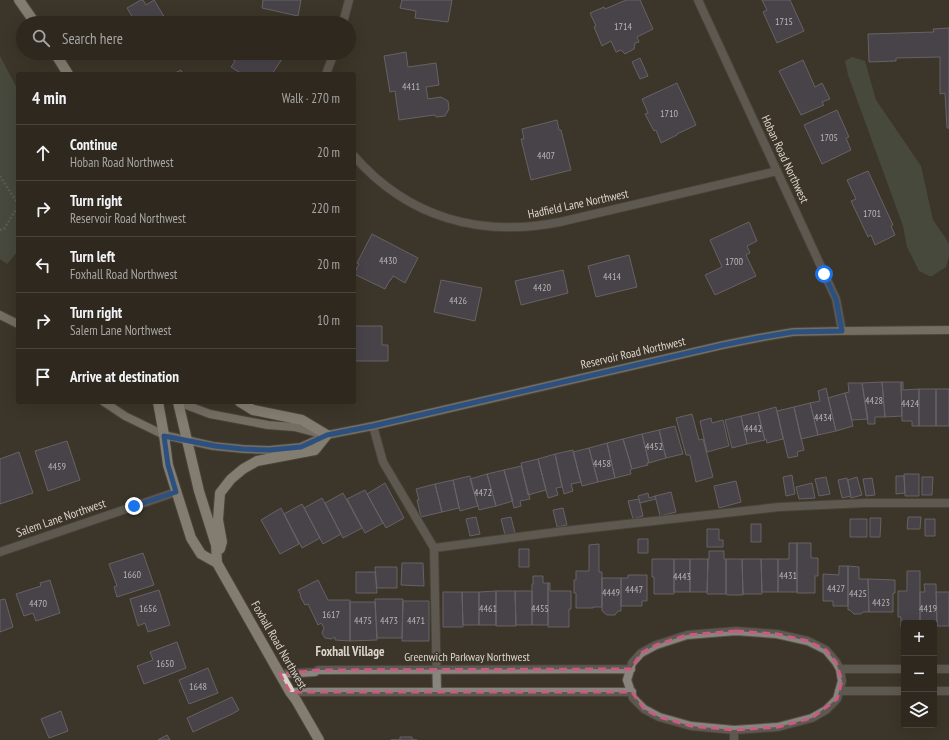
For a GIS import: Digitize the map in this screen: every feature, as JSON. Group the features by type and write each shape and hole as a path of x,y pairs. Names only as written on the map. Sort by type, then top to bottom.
{"main road":[{"path":"19,0 30,16"},
{"path":"59,60 67,72"},
{"path":"0,315 16,323"},
{"name":"Reservoir Road Northwest","path":"107,404 125,416 164,436 215,446 269,450 301,447 327,435 373,426 758,338 793,332 949,330"},
{"name":"Foxhall Road Northwest","path":"158,404 168,465 191,538 201,554 217,563"},
{"name":"Foxhall Road Northwest","path":"178,404 199,491 216,545 217,563 319,740"},
{"name":"Reservoir Road Northwest","path":"183,404 210,414 262,424 294,427 327,435"},
{"path":"217,563 222,542 218,520 220,493 231,479 243,469 257,461 315,450 327,435 302,420 253,410 243,404"}],"street":[{"path":"345,16 349,0"},
{"name":"Hoban Road Northwest","path":"698,0 836,299 842,331"},
{"path":"327,72 331,60"},
{"name":"Hadfield Lane Northwest","path":"356,158 388,188 431,212 467,224 504,228 538,226 560,222 777,172"},
{"path":"373,426 383,462 434,548 437,692"},
{"name":"Salem Lane Northwest","path":"0,552 176,492"},
{"path":"434,548 557,532 779,507 865,503 949,503"},
{"path":"736,631 777,634 808,641 826,650 840,669 842,681 840,691 837,699 826,710 812,718 778,727 734,730 691,726 659,717 644,709 634,698 627,680 632,663 641,653 656,645 687,635 736,631"},
{"name":"Greenwich Parkway Northwest","path":"280,674 315,672 318,670 631,669"},
{"path":"840,669 901,669"},
{"path":"937,669 949,669"},
{"path":"840,691 901,691"},
{"path":"937,691 949,691"},
{"path":"290,692 632,692"},
{"path":"734,730 734,740"}],"path":[{"path":"0,176 16,202"},
{"path":"0,230 4,229 16,208"}],"highlighted area":[{"path":"736,631 777,634 808,641 826,650 836,662 842,681 837,699 812,718 778,727 734,730 691,726 659,717 644,709 632,692 290,692 280,674 318,670 631,669 641,653 656,645 687,635"}],"green space":[{"path":"0,56 16,86 16,253 7,264 0,259"},
{"path":"852,57 865,61 876,100 921,166 933,220 949,245 949,256 946,267 932,276 919,271 907,247 903,226 848,75 845,61"}],"building":[{"path":"141,0 143,0 146,5 154,0 164,16 132,16 127,8"},
{"path":"263,0 301,0 298,16 262,8"},
{"path":"402,0 452,0 448,22 415,18 416,11 400,8"},
{"path":"626,0 640,0 653,29 637,37 639,42 635,43 634,49 625,54 621,50 616,52 611,41 602,46 590,13 604,7 605,9"},
{"path":"762,0 790,0 804,31 777,43 763,12 767,10"},
{"path":"949,28 949,128 947,128 945,93 940,94 940,57 896,58 896,61 869,62 868,34 934,32 933,29"},
{"path":"406,52 408,67 436,63 439,85 426,87 428,99 441,97 448,101 449,109 445,116 437,117 434,115 399,120 395,91 390,92 384,56"},
{"path":"640,58 648,76 640,79 632,62"},
{"path":"234,60 281,60 273,72 239,72 231,67 235,61"},
{"path":"803,60 815,87 822,83 830,99 822,102 824,105 801,115 779,71"},
{"path":"677,83 696,125 661,143 656,130 654,131 645,114 648,113 642,99"},
{"path":"837,110 849,137 846,138 851,150 822,164 804,125"},
{"path":"557,120 571,170 531,180 521,139 524,139 522,129"},
{"path":"868,171 893,225 891,226 895,235 875,245 871,235 868,237 851,201 856,199 847,180"},
{"path":"749,222 757,241 747,246 750,253 746,255 756,276 715,295 705,275 722,267 710,240"},
{"path":"372,234 418,258 405,283 393,276 385,289 356,275 356,270 359,264 357,263"},
{"path":"629,255 637,287 596,297 588,266"},
{"path":"563,270 568,293 521,305 515,281"},
{"path":"441,280 482,288 475,321 434,312"},
{"path":"356,326 382,326 382,345 388,345 388,361 356,361"},
{"path":"882,382 901,382 902,416 885,417"},
{"path":"882,382 885,417 875,417 875,424 868,424 862,383"},
{"path":"901,382 903,382 903,390 919,389 919,426 912,426 912,421 902,421"},
{"path":"848,383 862,383 868,419 852,420 845,393 849,392"},
{"path":"826,388 836,431 818,435 810,403 820,401 818,391"},
{"path":"919,389 936,389 936,426 919,426"},
{"path":"936,389 949,389 949,426 936,426"},
{"path":"845,393 853,426 836,431 828,398"},
{"path":"810,403 818,435 801,439 794,407"},
{"path":"776,407 783,439 767,443 758,412"},
{"path":"794,407 804,450 797,452 798,456 788,458 777,411"},
{"path":"758,412 765,440 747,444 741,416"},
{"path":"692,414 699,440 703,439 713,477 696,482 690,455 686,455 676,418"},
{"path":"741,416 747,444 732,448 725,420"},
{"path":"711,418 712,423 723,420 729,446 707,452 700,421"},
{"path":"675,426 683,454 666,458 659,430"},
{"path":"659,430 666,458 649,463 642,434"},
{"path":"642,434 649,463 647,463 648,465 632,469 623,439"},
{"path":"623,439 632,469 630,470 631,474 615,478 607,443"},
{"path":"67,441 80,480 48,491 35,451"},
{"path":"607,443 615,478 598,482 589,448"},
{"path":"589,448 598,482 582,486 573,452"},
{"path":"573,450 581,482 571,484 573,491 564,494 555,454"},
{"path":"19,452 33,493 0,504 0,459"},
{"path":"555,454 562,487 556,488 558,495 548,498 538,459"},
{"path":"538,459 546,490 528,495 521,463"},
{"path":"521,466 530,499 520,501 521,506 514,508 504,470"},
{"path":"504,470 513,501 496,506 487,474"},
{"path":"487,474 496,506 479,510 470,479"},
{"path":"904,474 919,474 919,496 905,496"},
{"path":"792,475 795,494 786,496 783,477"},
{"path":"470,476 478,506 460,511 453,480"},
{"path":"896,476 904,476 905,493 896,494"},
{"path":"826,477 830,494 819,496 815,479"},
{"path":"857,477 862,495 851,498 848,480"},
{"path":"922,477 933,477 932,495 922,495"},
{"path":"847,478 851,496 842,498 838,480"},
{"path":"872,478 875,495 866,496 863,479"},
{"path":"453,480 459,508 442,512 435,484"},
{"path":"736,481 741,502 719,508 714,486"},
{"path":"385,483 404,518 386,528 367,494"},
{"path":"812,483 815,498 799,499 796,487"},
{"path":"435,484 442,512 421,517 416,489"},
{"path":"365,490 383,523 365,533 347,499"},
{"path":"671,492 676,512 660,516 655,496"},
{"path":"343,493 362,528 343,538 325,503"},
{"path":"648,493 649,498 655,496 656,499 640,503 638,496"},
{"path":"322,498 341,534 323,544 304,508"},
{"path":"639,499 643,516 633,519 628,501"},
{"path":"302,504 320,538 302,548 284,514"},
{"path":"281,508 299,544 280,554 261,520"},
{"path":"563,508 567,525 557,527 553,510"},
{"path":"476,517 480,534 470,536 466,519"},
{"path":"511,517 515,533 505,535 501,519"},
{"path":"908,517 921,517 920,529 907,529"},
{"path":"870,518 881,518 880,537 870,537"},
{"path":"850,519 867,519 867,537 850,537"},
{"path":"925,519 935,519 935,536 925,536"},
{"path":"751,524 761,524 761,542 751,542"},
{"path":"707,529 719,529 719,540 723,540 723,547 707,547"},
{"path":"638,539 648,539 648,553 638,553"},
{"path":"789,543 797,543 797,592 778,592 778,559 789,559"},
{"path":"797,543 811,543 811,558 818,558 818,576 815,576 815,593 797,593"},
{"path":"599,544 599,572 602,572 602,607 576,608 574,580 576,580 576,571 589,571 589,545"},
{"path":"519,549 529,549 529,567 519,567"},
{"path":"709,551 724,551 724,559 726,559 726,594 707,594"},
{"path":"143,553 154,585 117,597 114,587 117,586 109,564"},
{"path":"652,559 674,559 674,594 654,594"},
{"path":"674,559 690,559 690,592 674,592"},
{"path":"690,559 708,559 707,592 690,592"},
{"path":"726,559 742,559 743,595 726,594"},
{"path":"742,559 761,559 762,594 743,594"},
{"path":"761,559 778,559 778,592 762,592"},
{"path":"402,563 423,563 424,586 401,585"},
{"path":"839,566 848,566 848,606 833,606 833,601 823,601 823,574 839,575"},
{"path":"848,566 859,567 859,579 868,579 869,612 854,614 848,610"},
{"path":"375,567 397,567 397,588 377,588"},
{"path":"907,571 920,571 920,620 901,620 901,617 898,617 898,591 907,591"},
{"path":"356,572 375,572 377,593 356,593"},
{"path":"628,575 647,575 647,601 642,601 642,606 621,606 621,578 628,578"},
{"path":"533,576 543,576 543,583 548,583 548,625 532,625"},
{"path":"602,578 621,578 621,611 618,611 615,615 607,615 602,611"},
{"path":"868,579 895,580 893,612 869,612"},
{"path":"50,580 60,613 36,621 33,613 24,616 16,594 41,586 40,583"},
{"path":"318,580 328,600 350,600 350,641 335,640 335,637 331,639 325,638 322,633 324,628 321,623 318,625 308,604 305,605 300,596 301,595 298,590"},
{"path":"548,583 550,583 550,591 571,591 569,627 548,627"},
{"path":"924,584 936,584 937,620 920,620 920,592 925,592"},
{"path":"159,590 170,625 148,632 145,623 138,626 130,599"},
{"path":"496,591 515,591 516,626 496,626"},
{"path":"496,591 496,625 479,625 479,592"},
{"path":"515,591 532,591 532,625 516,625"},
{"path":"443,592 462,592 463,627 443,627"},
{"path":"462,592 479,592 479,625 463,625"},
{"path":"936,592 949,592 949,626 937,626"},
{"path":"5,599 13,627 0,632 0,600"},
{"path":"375,599 403,599 402,638 377,638"},
{"path":"403,601 429,601 429,641 402,641"},
{"path":"350,602 375,602 377,640 350,641"},
{"path":"177,642 186,668 144,684 137,666 153,660 150,652"},
{"path":"208,668 218,693 189,704 179,680"},
{"path":"232,697 239,710 193,732 187,718"},
{"path":"61,711 68,731 49,738 41,719"},
{"path":"167,735 170,740 158,740"},
{"path":"400,737 412,737 412,740 400,740"}],"district":[{"name":"Foxhall Village","path":"350,651"}],"route":[{"path":"134,506 176,492 168,465 164,436 213,446 243,449 269,450 301,447 327,435 373,426 723,345 793,332 842,331 836,299 824,274"}]}
